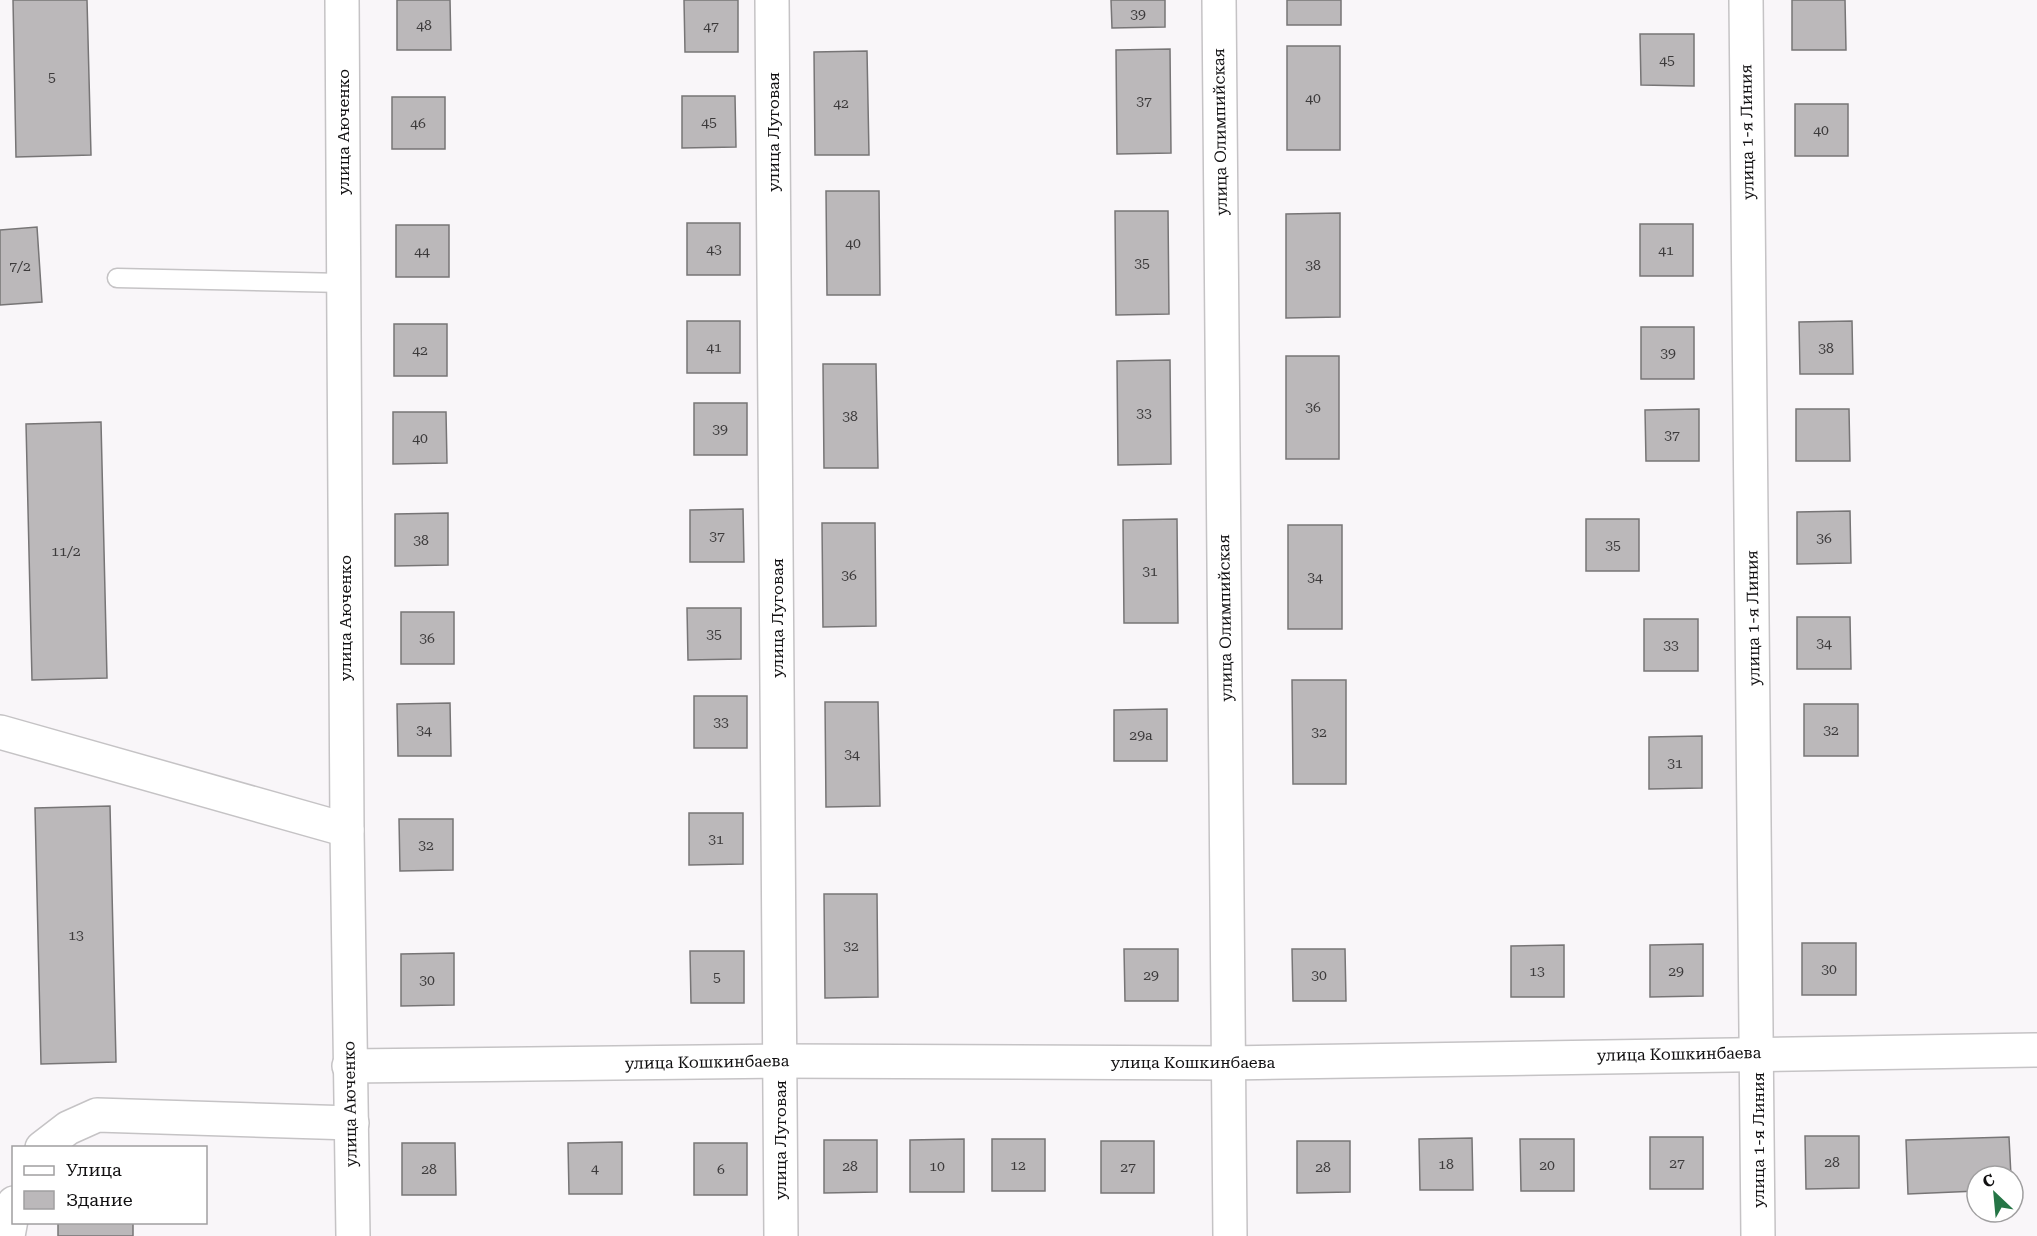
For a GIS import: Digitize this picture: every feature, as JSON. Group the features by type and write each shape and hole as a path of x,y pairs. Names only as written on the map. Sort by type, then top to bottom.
{"street":[{"name":"улица Аюченко","path":"342,0 349,1066 353,1236"},
{"name":"улица Луговая","path":"772,0 781,1236"},
{"name":"улица Олимпийская","path":"1219,0 1230,1236"},
{"name":"улица 1-я Линия","path":"1746,0 1758,1236"},
{"path":"0,732 347,830"},
{"name":"улица Кошкинбаева","path":"349,1066 780,1061 1229,1063 2037,1050"},
{"path":"45,1146 68,1128 97,1115 352,1123"},
{"path":"8,1236 12,1214"}],"lane":[{"path":"117,278 343,283"}],"building":[{"path":"13,0 87,0 91,155 16,157"},
{"path":"397,0 450,0 451,50 397,50"},
{"path":"684,0 738,0 738,52 685,52"},
{"path":"1111,0 1165,0 1165,27 1112,28"},
{"path":"1287,0 1341,0 1341,25 1287,25"},
{"path":"1792,0 1845,0 1846,50 1792,50"},
{"path":"1640,34 1694,34 1694,86 1641,85"},
{"path":"1287,46 1340,46 1340,150 1287,150"},
{"path":"1170,49 1171,153 1117,154 1116,50"},
{"path":"867,51 869,155 815,155 814,52"},
{"path":"682,96 735,96 736,147 682,148"},
{"path":"392,97 445,97 445,149 392,149"},
{"path":"1795,104 1848,104 1848,156 1795,156"},
{"path":"826,191 879,191 880,295 827,295"},
{"path":"1115,211 1168,211 1169,314 1116,315"},
{"path":"1340,213 1340,317 1286,318 1286,214"},
{"path":"687,223 740,223 740,275 687,275"},
{"path":"1640,224 1693,224 1693,276 1640,276"},
{"path":"396,225 449,225 449,277 396,277"},
{"path":"37,227 42,302 0,305 0,230"},
{"path":"687,321 740,321 740,373 687,373"},
{"path":"1852,321 1853,374 1800,374 1799,322"},
{"path":"394,324 447,324 447,376 394,376"},
{"path":"1641,327 1694,327 1694,379 1641,379"},
{"path":"1286,356 1339,356 1339,459 1286,459"},
{"path":"1170,360 1171,464 1118,465 1117,361"},
{"path":"823,364 876,364 878,468 824,468"},
{"path":"694,403 747,403 747,455 694,455"},
{"path":"1699,409 1699,461 1646,461 1645,410"},
{"path":"1796,409 1849,409 1850,461 1796,461"},
{"path":"393,412 446,412 447,463 393,464"},
{"path":"101,422 107,678 32,680 26,424"},
{"path":"743,509 744,562 690,562 690,510"},
{"path":"1850,511 1851,563 1797,564 1797,512"},
{"path":"448,513 448,565 395,566 395,514"},
{"path":"1177,519 1178,623 1124,623 1123,520"},
{"path":"1586,519 1639,519 1639,571 1586,571"},
{"path":"822,523 875,523 876,626 823,627"},
{"path":"1288,525 1342,525 1342,629 1288,629"},
{"path":"687,608 741,608 741,659 688,660"},
{"path":"401,612 454,612 454,664 401,664"},
{"path":"1797,617 1850,617 1851,669 1797,669"},
{"path":"1644,619 1698,619 1698,671 1644,671"},
{"path":"1292,680 1346,680 1346,784 1293,784"},
{"path":"694,696 747,696 747,748 694,748"},
{"path":"825,702 878,702 880,806 826,807"},
{"path":"450,703 451,756 398,756 397,704"},
{"path":"1804,704 1858,704 1858,756 1804,756"},
{"path":"1167,709 1167,761 1114,761 1114,710"},
{"path":"1702,736 1702,788 1649,789 1649,737"},
{"path":"110,806 116,1062 41,1064 35,808"},
{"path":"689,813 743,813 743,864 689,865"},
{"path":"399,819 453,819 453,870 400,871"},
{"path":"824,894 877,894 878,997 825,998"},
{"path":"1802,943 1856,943 1856,995 1802,995"},
{"path":"1703,944 1703,996 1650,997 1650,945"},
{"path":"1564,945 1564,997 1511,997 1511,946"},
{"path":"1124,949 1178,949 1178,1001 1125,1001"},
{"path":"1292,949 1345,949 1346,1001 1293,1001"},
{"path":"690,951 744,951 744,1003 691,1003"},
{"path":"454,953 454,1005 401,1006 401,954"},
{"path":"1805,1136 1859,1136 1859,1188 1806,1189"},
{"path":"1650,1137 1703,1137 1703,1189 1650,1189"},
{"path":"2009,1137 2010,1164 1965,1164 1965,1192 1908,1194 1906,1140"},
{"path":"1472,1138 1473,1190 1420,1190 1419,1139"},
{"path":"964,1139 964,1192 910,1192 910,1140"},
{"path":"992,1139 1045,1139 1045,1191 992,1191"},
{"path":"1520,1139 1574,1139 1574,1191 1521,1191"},
{"path":"824,1140 877,1140 877,1192 824,1193"},
{"path":"1101,1141 1154,1141 1154,1193 1101,1193"},
{"path":"1297,1141 1350,1141 1350,1192 1297,1193"},
{"path":"622,1142 622,1194 569,1194 568,1143"},
{"path":"402,1143 455,1143 456,1195 402,1195"},
{"path":"694,1143 747,1143 747,1195 694,1195"},
{"path":"58,1224 133,1224 133,1236 58,1236"}]}
